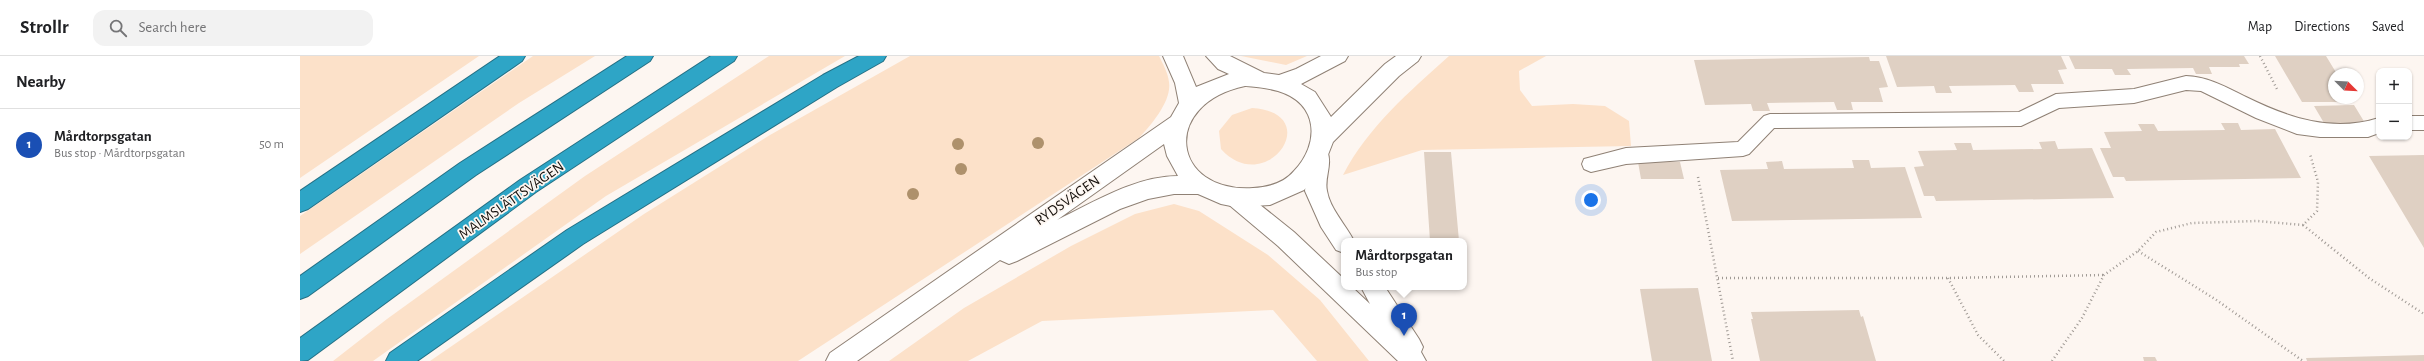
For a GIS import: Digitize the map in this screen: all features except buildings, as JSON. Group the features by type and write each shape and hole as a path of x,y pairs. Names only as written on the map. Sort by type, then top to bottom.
{"highway":[{"path":"300,204 515,56"},
{"path":"300,289 468,169 643,56"},
{"name":"MALMSLÄTTSVÄGEN","path":"300,352 528,186 727,56"},
{"path":"398,361 575,237 830,81 876,56"}],"street":[{"path":"1173,56 1185,83 1190,104"},
{"path":"1216,56 1225,63 1258,78"},
{"path":"1282,82 1303,75 1338,56"},
{"path":"1341,238 1329,220 1316,191 1319,157 1325,137 1392,70 1411,56"},
{"path":"1319,157 1304,178 1281,192 1259,198 1236,198 1215,193 1199,185 1187,174 1178,160 1175,145 1178,123 1190,104 1208,90 1220,84 1239,79 1258,78 1282,82 1295,88 1314,105 1320,115 1325,137"},
{"name":"RYDSVÄGEN","path":"838,361 1178,123"},
{"name":"RYDSVÄGEN","path":"957,279 1112,204 1146,190 1174,185 1199,185"},
{"path":"1236,198 1286,239 1414,361"},
{"path":"1374,290 1420,361"}],"lane":[{"path":"1592,164 1626,156 1743,149 1770,121 2021,119 2056,101 2134,96 2186,83 2203,84 2262,113 2297,127 2320,130 2368,130 2376,126"},
{"path":"2412,123 2424,123"}],"path":[{"path":"2297,127 2315,165 2319,189 2317,211 2303,225"},
{"path":"1693,153 1733,361"},
{"path":"2052,361 2082,318 2104,274 2138,251 2156,232 2192,223 2257,221 2303,225 2369,278 2424,314"},
{"path":"2138,251 2215,299 2303,361"},
{"path":"1718,278 1948,278 2104,274"},
{"path":"1948,278 1978,335 2004,361"}],"shaded area":[{"path":"300,56 479,56 300,178"},
{"path":"533,56 595,56 519,103 300,254 300,216"},
{"path":"769,56 845,56 606,196 373,361 333,361 387,319 585,176"},
{"path":"910,56 1159,56 1168,75 1169,89 1160,112 1139,138 798,361 430,361 644,214 770,135"},
{"path":"1241,56 1307,56 1286,65"},
{"path":"1449,56 1546,56 1519,71 1520,90 1532,106 1573,104 1605,106 1629,121 1631,146 1422,150 1343,175 1364,141 1390,111"},
{"path":"1252,108 1274,113 1285,124 1287,136 1282,149 1270,159 1255,164 1238,162 1221,149 1219,131 1232,115"},
{"path":"1174,204 1199,211 1268,255 1320,300 1369,361 1317,361 1273,310 1042,321 968,361 889,361 964,308 1071,246 1135,214"}],"place":[{"name":"Mårdtorpsgatan","path":"1404,336"}]}
